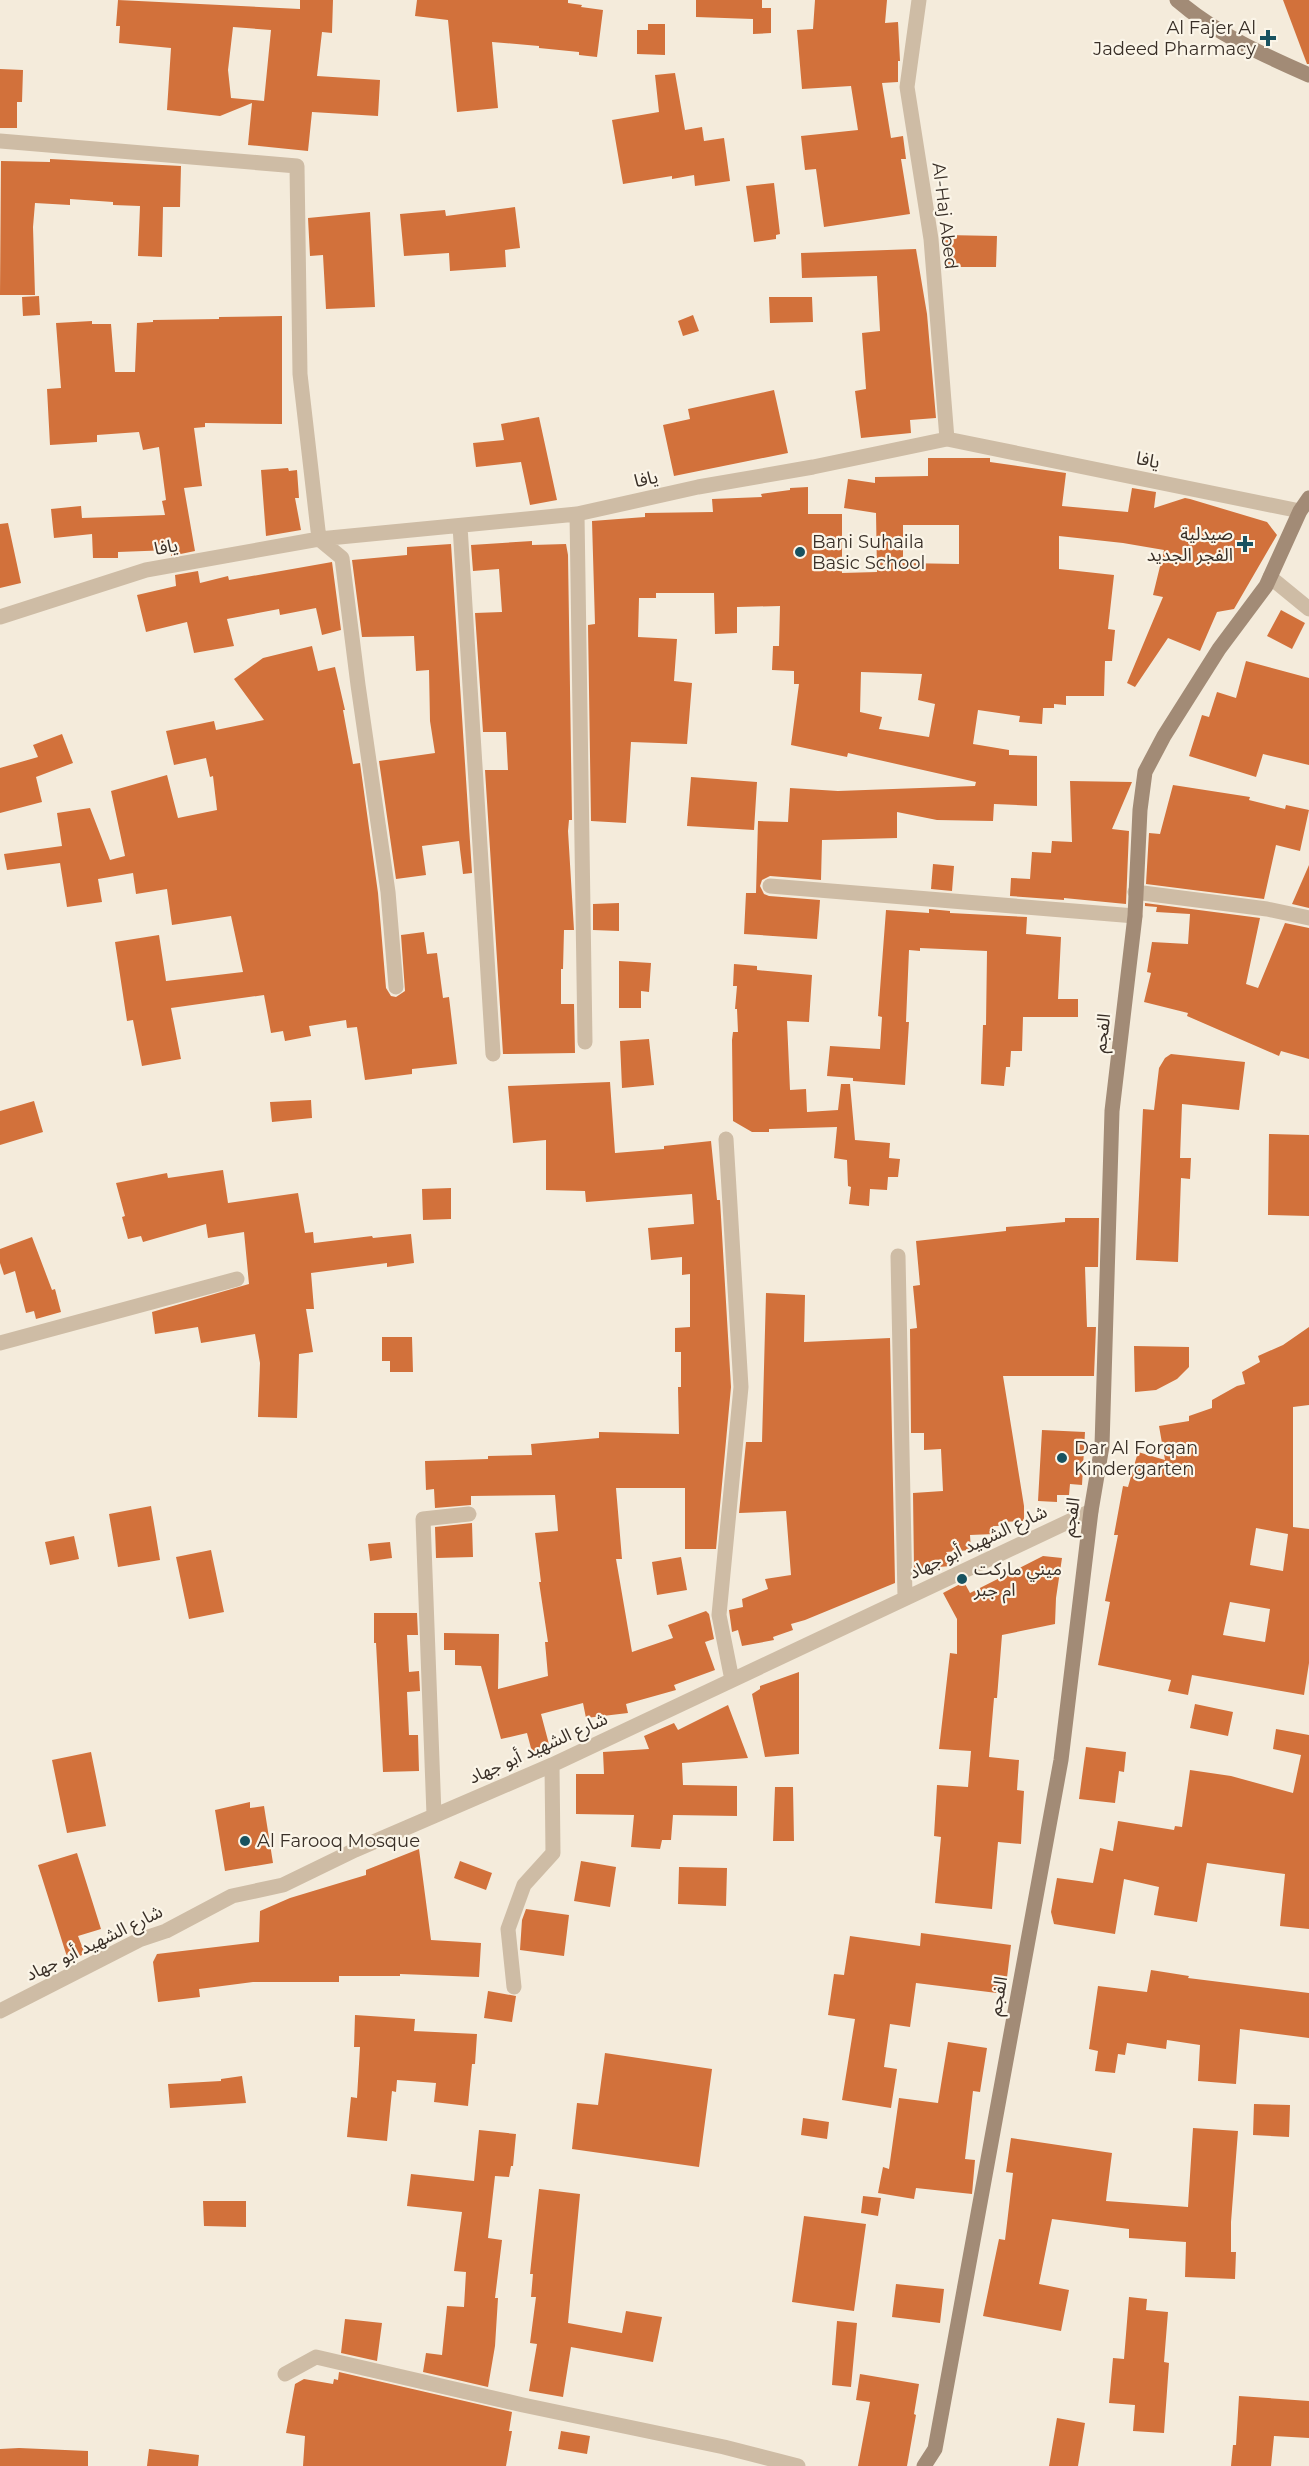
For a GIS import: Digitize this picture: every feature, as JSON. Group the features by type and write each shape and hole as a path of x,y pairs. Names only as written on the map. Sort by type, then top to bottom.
{"main road":[{"path":"1177,0 1196,17 1247,46 1309,75"},
{"name":"الفجم","path":"924,2466 935,2449 1061,1760 1090,1511 1102,1446 1112,1111 1135,916 1145,772 1164,736 1219,649 1252,606 1270,577 1300,511 1309,498"}],"street":[{"name":"Al-Haj Abed","path":"919,0 907,87 931,239 946,439"},
{"path":"0,141 297,166 300,374 319,539 342,558 388,892 396,987"},
{"name":"يافا","path":"0,616 146,570 319,539 577,514 946,439 1300,511"},
{"path":"577,514 585,1042"},
{"path":"460,526 494,1054"},
{"path":"1270,577 1309,609"},
{"path":"770,886 1135,916"},
{"path":"1135,892 1267,909 1309,918"},
{"path":"726,1139 741,1387 719,1615 732,1680"},
{"path":"898,1256 905,1597"},
{"path":"0,1343 237,1280"},
{"name":"شارع الشهيد أبو جهاد","path":"0,2011 139,1940 166,1931 232,1896 283,1885 434,1815 552,1765 1090,1511"},
{"path":"434,1815 423,1519 470,1514"},
{"path":"514,1986 508,1929 524,1885 553,1852 552,1765"},
{"path":"285,2374 316,2357 523,2405 724,2447 798,2466"}],"building":[{"path":"118,0 300,9 300,0 333,0 332,33 322,32 317,76 380,80 378,116 312,112 308,151 248,145 252,103 220,116 167,110 171,48 119,43 120,26 116,26","holes":["233,27 271,30 264,101 231,98 228,70"]},
{"path":"417,0 568,0 568,3 582,5 581,7 603,10 597,57 579,55 579,52 539,48 539,46 492,42 498,108 457,112 448,20 415,16"},
{"path":"696,0 762,0 762,8 771,8 771,33 753,34 753,19 696,17"},
{"path":"815,0 887,0 885,23 898,22 900,61 898,61 898,82 882,83 891,138 903,136 906,159 901,159 910,214 824,227 816,169 805,170 801,136 858,130 851,86 802,89 797,30 813,29"},
{"path":"1283,0 1309,0 1309,64 1307,64"},
{"path":"648,24 665,24 665,55 637,54 637,30 648,30"},
{"path":"0,69 23,70 22,102 17,102 17,128 0,128"},
{"path":"675,73 685,130 702,127 704,141 724,138 730,181 695,186 694,175 623,184 612,120 659,112 655,75"},
{"path":"50,159 181,166 180,207 163,207 162,257 138,256 140,206 70,199 70,205 35,203 33,227 35,295 0,295 1,161 50,162"},
{"path":"774,183 780,234 776,235 776,239 754,242 746,186"},
{"path":"515,207 520,248 505,250 506,267 450,271 449,253 404,256 400,214 445,210 446,216"},
{"path":"370,212 375,307 326,309 323,255 310,256 308,218"},
{"path":"945,235 997,236 996,267 945,267"},
{"path":"916,249 927,314 936,418 910,420 911,433 861,438 855,391 866,389 862,333 880,331 877,276 802,278 801,253"},
{"path":"39,296 40,315 23,316 22,297"},
{"path":"769,297 812,297 813,322 770,323"},
{"path":"693,315 699,331 683,336 678,321"},
{"path":"282,316 282,424 205,423 205,427 194,428 202,486 184,488 195,551 171,556 171,550 118,552 118,558 93,558 92,534 54,538 51,509 81,506 82,518 165,515 162,501 166,500 159,447 143,450 139,432 97,435 97,442 50,445 47,389 61,388 56,323 92,321 92,324 111,324 115,372 135,372 137,323 153,322 153,320"},
{"path":"774,390 788,453 674,476 663,425 690,419 688,409"},
{"path":"539,417 557,500 530,505 521,462 476,467 473,443 504,440 501,424"},
{"path":"928,458 990,458 990,462 1066,473 1062,506 1128,512 1132,488 1156,492 1154,508 1185,498 1190,499 1267,522 1277,535 1234,609 1217,612 1200,651 1168,638 1135,687 1127,683 1163,597 1153,595 1164,550 1059,536 1059,569 1114,575 1108,629 1115,630 1112,661 1105,661 1104,696 1066,696 1066,705 1054,704 1054,708 1043,708 1042,724 1019,722 1020,716 978,710 973,744 1009,750 1009,755 1037,756 1037,806 994,804 993,821 937,820 897,812 897,838 822,840 821,880 770,876 762,880 760,886 764,894 769,896 820,900 817,939 744,934 746,893 756,893 758,821 788,822 790,788 838,791 975,786 976,782 848,753 847,757 791,745 799,684 794,684 794,671 772,670 773,646 779,646 780,606 737,607 737,633 715,634 714,593 656,593 656,598 639,598 638,637 677,639 674,681 692,683 687,744 631,742 626,823 591,821 588,625 595,624 592,521 645,517 645,513 713,512 712,499 762,497 761,494 808,487 808,514 842,514 842,573 877,572 876,513 844,508 848,479 875,483 875,477 928,476","holes":["903,525 959,525 959,564 903,563","861,672 922,674 918,700 935,704 929,737 879,729 882,717 860,712"]},
{"path":"288,468 289,471 297,470 299,498 295,498 301,530 266,536 261,470"},
{"path":"8,523 21,583 0,588 0,524"},
{"path":"532,541 532,545 566,544 568,555 572,820 569,820 568,831 574,930 564,930 561,1004 574,1004 575,1053 503,1054 485,770 508,770 506,732 483,732 475,613 502,612 499,569 473,571 471,545"},
{"path":"451,544 472,873 463,874 459,841 422,846 426,875 396,879 379,761 435,753 430,721 429,670 416,671 414,636 362,637 352,560 407,555 407,547"},
{"path":"332,562 341,630 322,635 316,608 280,615 279,609 227,619 234,646 194,653 187,622 146,632 137,595 176,586 175,575 198,571 200,583 228,576 229,580"},
{"path":"1281,610 1305,623 1292,649 1267,636"},
{"path":"312,646 318,671 335,667 345,710 343,710 353,764 360,763 378,893 386,988 391,996 396,997 405,991 401,935 424,932 427,954 437,953 443,998 449,997 457,1064 412,1069 412,1074 365,1080 357,1027 347,1028 346,1020 309,1026 311,1036 285,1041 283,1031 271,1033 264,995 171,1008 181,1059 142,1066 133,1020 127,1021 115,942 159,935 166,981 243,972 231,916 172,925 167,889 136,894 133,873 98,879 102,902 67,907 60,863 7,870 4,854 62,846 57,813 90,808 110,860 125,856 111,791 167,775 178,818 217,810 213,776 210,777 206,758 174,765 166,731 214,721 216,730 264,720 234,679 263,658"},
{"path":"1246,661 1309,678 1309,765 1263,754 1256,777 1189,756 1202,715 1209,717 1217,692 1236,698"},
{"path":"62,734 73,763 36,777 42,802 0,813 0,768 38,757 33,745"},
{"path":"691,777 757,782 754,830 687,826"},
{"path":"1070,781 1132,782 1112,829 1129,831 1126,904 1010,896 1011,878 1030,879 1032,852 1051,853 1052,841 1072,842"},
{"path":"1173,785 1250,797 1249,800 1285,809 1286,805 1309,810 1300,851 1276,845 1264,899 1146,884 1149,833 1160,834"},
{"path":"933,864 954,866 952,891 931,889"},
{"path":"1309,865 1309,908 1292,904"},
{"path":"619,903 619,931 593,930 593,904"},
{"path":"1145,903 1260,918 1246,984 1258,988 1285,923 1309,928 1309,1059 1281,1051 1279,1056 1187,1016 1188,1013 1144,1002 1151,973 1147,972 1152,942 1188,944 1190,914 1156,912 1157,907 1145,906"},
{"path":"929,909 950,911 950,913 1027,917 1026,934 1061,937 1058,999 1078,999 1078,1017 1023,1017 1022,1051 1011,1051 1010,1067 1006,1067 1004,1086 981,1084 983,1025 986,1025 987,951 920,948 920,951 909,950 906,1022 909,1022 905,1085 853,1081 853,1078 827,1076 830,1046 880,1049 882,1017 878,1016 886,910 929,913"},
{"path":"619,961 651,963 649,992 641,991 641,1008 619,1008"},
{"path":"734,964 757,966 757,970 812,975 809,1022 787,1021 790,1090 806,1089 807,1112 838,1110 841,1084 850,1084 855,1140 890,1143 889,1158 900,1159 898,1177 888,1177 887,1190 870,1189 869,1206 849,1204 851,1187 848,1186 847,1160 834,1158 837,1127 769,1129 769,1132 752,1132 733,1121 732,1040 733,1032 738,1032 737,1009 735,1009 737,986 733,986"},
{"path":"649,1039 654,1085 622,1088 620,1041"},
{"path":"1171,1054 1245,1062 1239,1110 1182,1104 1180,1158 1191,1158 1190,1179 1181,1178 1178,1262 1136,1260 1143,1109 1154,1110 1159,1068 1165,1058"},
{"path":"610,1082 615,1153 664,1149 664,1146 711,1141 717,1200 720,1200 731,1387 716,1549 685,1549 685,1488 616,1488 622,1559 616,1559 632,1652 673,1638 668,1625 706,1611 709,1614 714,1639 705,1642 715,1670 674,1685 676,1690 626,1704 628,1713 586,1718 583,1703 541,1714 550,1748 532,1752 527,1733 501,1739 481,1666 455,1665 455,1650 444,1650 444,1633 499,1634 498,1689 548,1676 545,1642 548,1642 539,1582 541,1582 535,1533 558,1531 555,1495 471,1496 471,1505 435,1508 434,1489 426,1490 425,1461 532,1455 531,1444 599,1438 599,1432 679,1434 678,1387 681,1387 681,1352 675,1352 675,1328 690,1327 690,1274 682,1275 682,1257 651,1260 648,1228 694,1224 692,1194 586,1202 585,1191 546,1190 546,1140 513,1143 508,1086"},
{"path":"311,1100 312,1118 272,1122 270,1102"},
{"path":"34,1101 43,1132 0,1145 0,1111"},
{"path":"1269,1134 1309,1135 1309,1216 1268,1215"},
{"path":"223,1170 228,1203 298,1193 305,1233 313,1232 314,1243 411,1234 414,1263 387,1267 387,1263 311,1273 314,1309 306,1309 313,1352 299,1354 297,1418 258,1417 260,1363 255,1334 201,1343 198,1327 155,1334 152,1312 249,1284 244,1232 208,1238 206,1224 143,1242 141,1236 128,1239 122,1217 125,1216 116,1183 167,1173 168,1178"},
{"path":"451,1188 451,1219 423,1220 422,1189"},
{"path":"1065,1218 1099,1218 1098,1267 1085,1267 1087,1327 1096,1327 1094,1376 1003,1376 1024,1506 1024,1521 1002,1522 1002,1526 993,1526 994,1534 970,1535 971,1550 946,1552 954,1565 914,1569 913,1493 943,1491 941,1449 924,1450 924,1433 911,1433 910,1329 917,1328 913,1286 920,1285 916,1241 1006,1231 1006,1227 1065,1222"},
{"path":"32,1237 52,1290 55,1289 61,1312 36,1319 34,1311 26,1313 15,1271 4,1275 0,1263 0,1249"},
{"path":"766,1293 805,1295 804,1342 890,1338 895,1583 791,1624 793,1630 773,1637 774,1640 742,1646 738,1630 732,1632 729,1610 743,1607 742,1599 768,1589 765,1579 791,1575 786,1511 739,1513 746,1442 762,1442"},
{"path":"1309,1327 1309,1405 1293,1407 1293,1527 1309,1529 1309,1663 1304,1695 1192,1675 1188,1695 1168,1691 1171,1680 1098,1665 1110,1602 1105,1601 1118,1535 1114,1535 1123,1486 1128,1487 1138,1452 1165,1460 1159,1426 1189,1421 1189,1416 1212,1408 1212,1400 1245,1384 1242,1372 1260,1362 1258,1356 1283,1345","holes":["1256,1528 1288,1534 1283,1571 1250,1565","1230,1602 1270,1609 1265,1642 1223,1635"]},
{"path":"382,1337 412,1337 413,1372 390,1372 390,1361 382,1361"},
{"path":"1134,1346 1189,1347 1189,1367 1177,1379 1156,1390 1135,1392"},
{"name":"Dar Al Forqan Kindergarten","path":"1042,1430 1085,1432 1082,1485 1070,1484 1069,1495 1057,1495 1057,1502 1038,1501"},
{"path":"151,1506 160,1560 118,1567 109,1514"},
{"path":"472,1523 473,1557 436,1558 435,1527"},
{"path":"74,1536 79,1559 50,1565 45,1542"},
{"path":"390,1542 392,1558 370,1561 368,1544"},
{"path":"211,1550 224,1612 189,1619 176,1557"},
{"path":"1043,1556 1062,1558 1055,1624 1002,1635 989,1757 1019,1760 1017,1790 1024,1791 1021,1844 998,1842 992,1909 935,1903 941,1837 934,1836 937,1785 968,1787 971,1751 939,1749 950,1653 957,1654 957,1619 943,1593 964,1582 970,1593"},
{"path":"681,1557 687,1590 657,1595 652,1562"},
{"path":"374,1613 417,1613 418,1635 407,1635 409,1672 419,1671 420,1691 407,1692 409,1735 418,1735 419,1771 383,1772"},
{"path":"799,1672 799,1754 765,1757 752,1694 760,1689 760,1686"},
{"path":"1195,1704 1233,1712 1228,1736 1190,1728"},
{"path":"728,1705 748,1758 682,1763 683,1785 737,1786 737,1816 673,1815 671,1840 662,1840 660,1849 631,1847 634,1815 576,1814 576,1774 604,1774 603,1752 649,1749 644,1736 674,1723 678,1730"},
{"path":"1276,1729 1309,1735 1309,1929 1280,1926 1285,1874 1207,1863 1197,1922 1154,1915 1159,1887 1124,1879 1115,1934 1054,1924 1051,1912 1057,1878 1093,1883 1100,1848 1113,1851 1118,1821 1174,1830 1175,1826 1182,1827 1190,1770 1231,1776 1293,1793 1301,1755 1273,1749"},
{"path":"1086,1747 1126,1752 1124,1772 1119,1771 1115,1803 1079,1799"},
{"path":"91,1752 106,1826 67,1833 52,1760"},
{"path":"775,1787 793,1787 794,1841 773,1841"},
{"name":"Al Farooq Mosque","path":"250,1802 250,1808 264,1806 273,1863 225,1871 215,1810"},
{"path":"419,1849 431,1940 481,1943 479,1977 400,1974 400,1976 339,1976 339,1982 253,1982 199,1989 200,1997 158,2002 153,1962 157,1954 259,1942 260,1911 290,1898 366,1875 366,1870"},
{"path":"77,1853 101,1929 78,1936 85,1954 68,1960 38,1865"},
{"path":"460,1861 492,1873 486,1890 454,1878"},
{"path":"581,1861 616,1867 610,1907 574,1901"},
{"path":"679,1867 727,1868 726,1906 678,1904"},
{"path":"526,1909 569,1915 564,1956 520,1950 522,1920"},
{"path":"921,1933 1011,1945 1005,1994 916,1983 910,2027 890,2024 884,2067 897,2069 891,2108 842,2100 855,2019 828,2015 834,1974 844,1975 850,1936 920,1946"},
{"path":"1151,1970 1189,1976 1188,1978 1309,1993 1309,2038 1240,2029 1236,2084 1198,2081 1200,2045 1167,2040 1166,2049 1127,2043 1125,2055 1118,2054 1115,2073 1095,2071 1098,2051 1089,2049 1098,1986 1147,1992"},
{"path":"488,1991 516,1996 512,2022 484,2018"},
{"path":"355,2015 415,2019 414,2031 477,2034 468,2106 434,2102 436,2083 397,2080 396,2092 392,2091 387,2141 347,2137 351,2097 357,2098 360,2047 354,2047"},
{"path":"948,2042 987,2048 980,2092 973,2091 965,2159 975,2160 972,2194 916,2188 914,2199 878,2193 883,2167 889,2169 899,2098 938,2103"},
{"path":"605,2053 712,2069 699,2167 572,2149 577,2103 598,2105"},
{"path":"242,2076 246,2103 170,2108 168,2084 221,2081 221,2079"},
{"path":"1254,2104 1290,2105 1289,2137 1253,2135"},
{"path":"803,2118 829,2122 827,2139 801,2135"},
{"path":"1193,2128 1238,2131 1231,2222 1231,2252 1236,2252 1235,2279 1185,2277 1186,2242 1129,2238 1129,2229 1052,2219 1039,2284 1069,2290 1061,2331 983,2316 999,2239 1005,2240 1013,2173 1006,2172 1011,2138 1112,2153 1106,2201 1188,2207"},
{"path":"479,2130 516,2134 513,2166 511,2166 509,2177 495,2176 488,2238 502,2240 495,2298 498,2298 495,2346 488,2387 423,2372 426,2353 442,2355 447,2306 464,2307 466,2272 454,2271 462,2212 407,2206 411,2174 474,2181"},
{"path":"539,2189 580,2194 568,2323 622,2333 626,2311 662,2317 653,2362 571,2347 563,2397 529,2391 537,2344 530,2343 536,2297 531,2297 533,2274 530,2274"},
{"path":"863,2196 881,2198 878,2216 861,2213"},
{"path":"203,2201 246,2201 246,2227 204,2226"},
{"path":"804,2216 866,2224 854,2311 792,2302"},
{"path":"896,2284 944,2289 940,2323 892,2317"},
{"path":"1129,2297 1147,2299 1146,2310 1168,2312 1164,2362 1169,2363 1164,2433 1133,2431 1135,2405 1109,2403 1113,2358 1124,2359"},
{"path":"345,2319 382,2323 377,2361 341,2353"},
{"path":"837,2321 857,2323 851,2387 832,2385"},
{"path":"339,2372 512,2412 509,2431 512,2431 506,2466 303,2466 305,2436 286,2433 295,2384 304,2379 333,2384 334,2379 338,2380"},
{"path":"860,2374 919,2384 907,2466 858,2466 870,2402 856,2400"},
{"path":"1239,2396 1309,2401 1309,2438 1274,2436 1271,2466 1231,2466 1233,2445 1236,2445"},
{"path":"1057,2418 1085,2423 1078,2466 1049,2466"},
{"path":"561,2431 590,2436 587,2454 558,2449"},
{"path":"0,2449 88,2451 88,2466 0,2466"},
{"path":"149,2449 199,2455 198,2466 147,2466"}],"place":[{"name":"Al Fajer Al Jadeed Pharmacy","path":"1268,38"},
{"name":"صيدلية الفجر الجديد","path":"1245,544"},
{"name":"Bani Suhaila Basic School","path":"800,552"},
{"name":"Dar Al Forqan Kindergarten","path":"1062,1458"},
{"name":"ميني ماركت ام جبر","path":"962,1579"},
{"name":"Al Farooq Mosque","path":"245,1841"}]}
